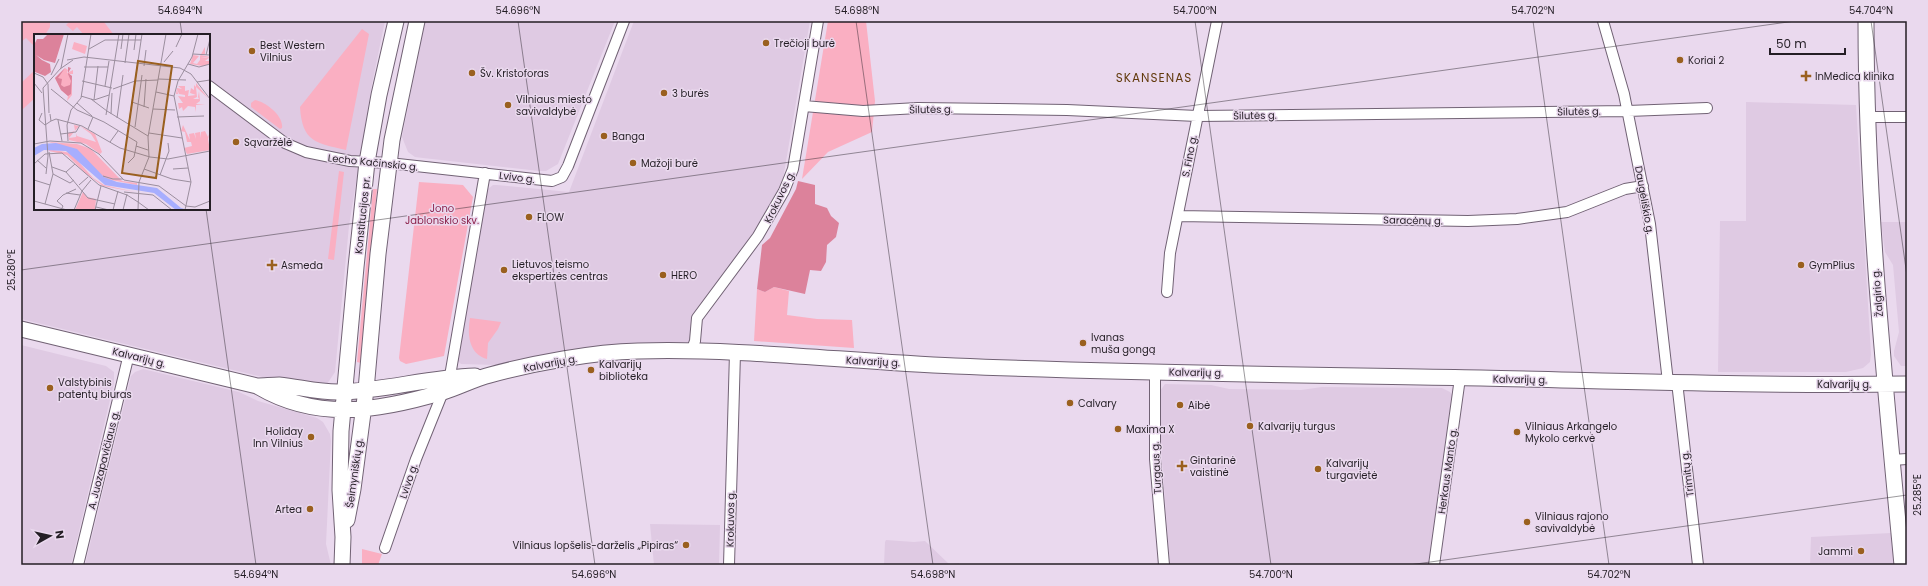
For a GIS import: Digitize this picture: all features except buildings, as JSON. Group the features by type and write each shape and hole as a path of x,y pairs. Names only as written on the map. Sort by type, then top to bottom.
{"main road":[{"name":"Konstitucijos pr.","path":"343,410 367,162 379,95 396,21"},
{"name":"Konstitucijos pr.","path":"363,409 378,254 389,163 396,116 417,21"},
{"name":"Žalgirio g.","path":"1866,21 1867,117 1872,227 1902,565"},
{"name":"Kalvarijų g.","path":"21,329 257,386 278,398 316,407 343,410 363,409 388,405 443,392 488,375 614,352 735,353 955,366 1155,371 1672,382 1907,384"},
{"name":"Kalvarijų g.","path":"257,386 279,385 318,392 344,392 366,390 450,376 488,375"},
{"name":"Šeimyniškių g.","path":"343,538 353,489 363,409"},
{"name":"Šeimyniškių g.","path":"342,565 343,538 340,490 343,410"}],"street":[{"name":"Lvivo g.","path":"450,376 486,173 552,181 562,177 568,166 624,21"},
{"name":"Krokuvos g.","path":"691,352 695,341 697,318 729,277 758,236 793,169 818,21"},
{"name":"S. Fino g.","path":"1167,292 1170,253 1217,21"},
{"name":"Daugėliškio g.","path":"1603,21 1628,111 1643,186 1650,224 1672,382"},
{"name":"Lecho Kačinskio g.","path":"210,87 268,132 293,148 317,155 350,161 389,163 486,173"},
{"name":"Šilutės g.","path":"804,106 878,111 918,108 1067,110 1197,116 1628,111 1707,108"},
{"path":"1867,117 1907,117"},
{"name":"Saracėnų g.","path":"1178,216 1466,221 1517,218 1567,212 1625,189 1643,186"},
{"name":"Krokuvos g.","path":"729,565 735,353"},
{"name":"A. Juozapavičiaus g.","path":"78,565 129,354"},
{"name":"Turgaus g.","path":"1155,371 1155,459 1164,565"},
{"name":"Herkaus Manto g.","path":"1434,565 1460,378"},
{"name":"Trimitų g.","path":"1672,382 1698,565"},
{"name":"Lvivo g.","path":"385,548 416,459 443,392"},
{"path":"1892,460 1907,459"}],"shaded area":[{"path":"21,21 385,21 372,84 349,226 335,372 327,384 322,386 296,385 21,319"},
{"path":"425,21 615,21 558,164 546,171 539,171 415,157 408,152 402,137"},
{"path":"634,21 810,21 783,179 772,206 749,243 694,316 691,342 632,343 563,351 497,365 461,364 457,360 488,189 493,185 497,185 569,192"},
{"path":"1746,102 1856,105 1871,354 1870,362 1863,368 1846,372 1718,372 1720,221 1746,221"},
{"path":"798,181 815,185 815,204 827,208 831,216 839,223 836,237 827,245 826,262 821,271 810,270 805,294 774,287 765,292 757,289 762,245 770,238 796,189"},
{"path":"1881,222 1907,222 1907,366 1901,366 1894,356 1899,332 1893,265 1885,252"},
{"path":"21,345 106,366 114,372 114,383 71,565 21,565"},
{"path":"143,369 239,392 258,401 317,418 323,422 330,434 331,441 326,544 331,565 85,565 131,376 135,372"},
{"name":"Kalvarijų turgavietė","path":"1165,384 1211,385 1229,389 1301,390 1322,387 1442,388 1450,392 1454,397 1430,565 1170,565 1160,435 1160,391"},
{"name":"Vilniaus lopšelis-darželis „Pipiras“","path":"650,524 720,525 719,565 654,565"},
{"path":"1891,533 1895,564 1810,565 1811,537"},
{"path":"886,540 914,542 925,541 949,564 959,563 959,565 884,565"}],"green space":[{"path":"22,21 50,21 50,27 46,34 34,34 34,46 26,38 21,42"},
{"path":"70,21 104,22 113,34 83,34 77,27 73,31 66,25"},
{"path":"828,21 866,21 875,101 872,132 828,152 802,179"},
{"path":"362,29 369,34 346,150 319,143 312,139 304,128 301,119 300,107"},
{"path":"34,71 34,99 23,109 21,107 21,83"},
{"path":"255,100 269,107 277,114 282,123 282,128 280,129 251,107 251,103"},
{"path":"339,171 344,172 334,260 328,259"},
{"name":"Jono Jablonskio skv.","path":"419,182 463,185 473,197 444,356 406,364 400,361 399,358"},
{"path":"373,189 377,189 361,363 357,362"},
{"path":"774,287 789,291 787,315 817,319 852,320 854,348 754,341 757,289 765,292"},
{"path":"470,318 501,322 488,343 487,359 476,353 473,348 469,337"},
{"path":"362,549 382,554 378,565 362,565"}],"place":[{"name":"Trečioji burė","path":"766,43"},
{"name":"Best Western Vilnius","path":"252,51"},
{"name":"Koriai 2","path":"1680,60"},
{"name":"Šv. Kristoforas","path":"472,73"},
{"name":"InMedica klinika","path":"1806,76"},
{"name":"3 burės","path":"664,93"},
{"name":"Vilniaus miesto savivaldybė","path":"508,105"},
{"name":"Banga","path":"604,136"},
{"name":"Sąvaržėlė","path":"236,142"},
{"name":"Mažoji burė","path":"633,163"},
{"name":"FLOW","path":"529,217"},
{"name":"Asmeda","path":"272,265"},
{"name":"GymPlius","path":"1801,265"},
{"name":"Lietuvos teismo ekspertizės centras","path":"504,270"},
{"name":"HERO","path":"663,275"},
{"name":"Ivanas muša gongą","path":"1083,343"},
{"name":"Kalvarijų biblioteka","path":"591,370"},
{"name":"Valstybinis patentų biuras","path":"50,388"},
{"name":"Calvary","path":"1070,403"},
{"name":"Aibė","path":"1180,405"},
{"name":"Kalvarijų turgus","path":"1250,426"},
{"name":"Maxima X","path":"1118,429"},
{"name":"Vilniaus Arkangelo Mykolo cerkvė","path":"1517,432"},
{"name":"Holiday Inn Vilnius","path":"311,437"},
{"name":"Gintarinė vaistinė","path":"1182,466"},
{"name":"Kalvarijų turgavietė","path":"1318,469"},
{"name":"Artea","path":"310,509"},
{"name":"Vilniaus rajono savivaldybė","path":"1527,522"},
{"name":"Vilniaus lopšelis-darželis „Pipiras“","path":"686,545"},
{"name":"Jammi","path":"1861,551"}],"district":[{"name":"SKANSENAS","path":"1154,78"}]}
